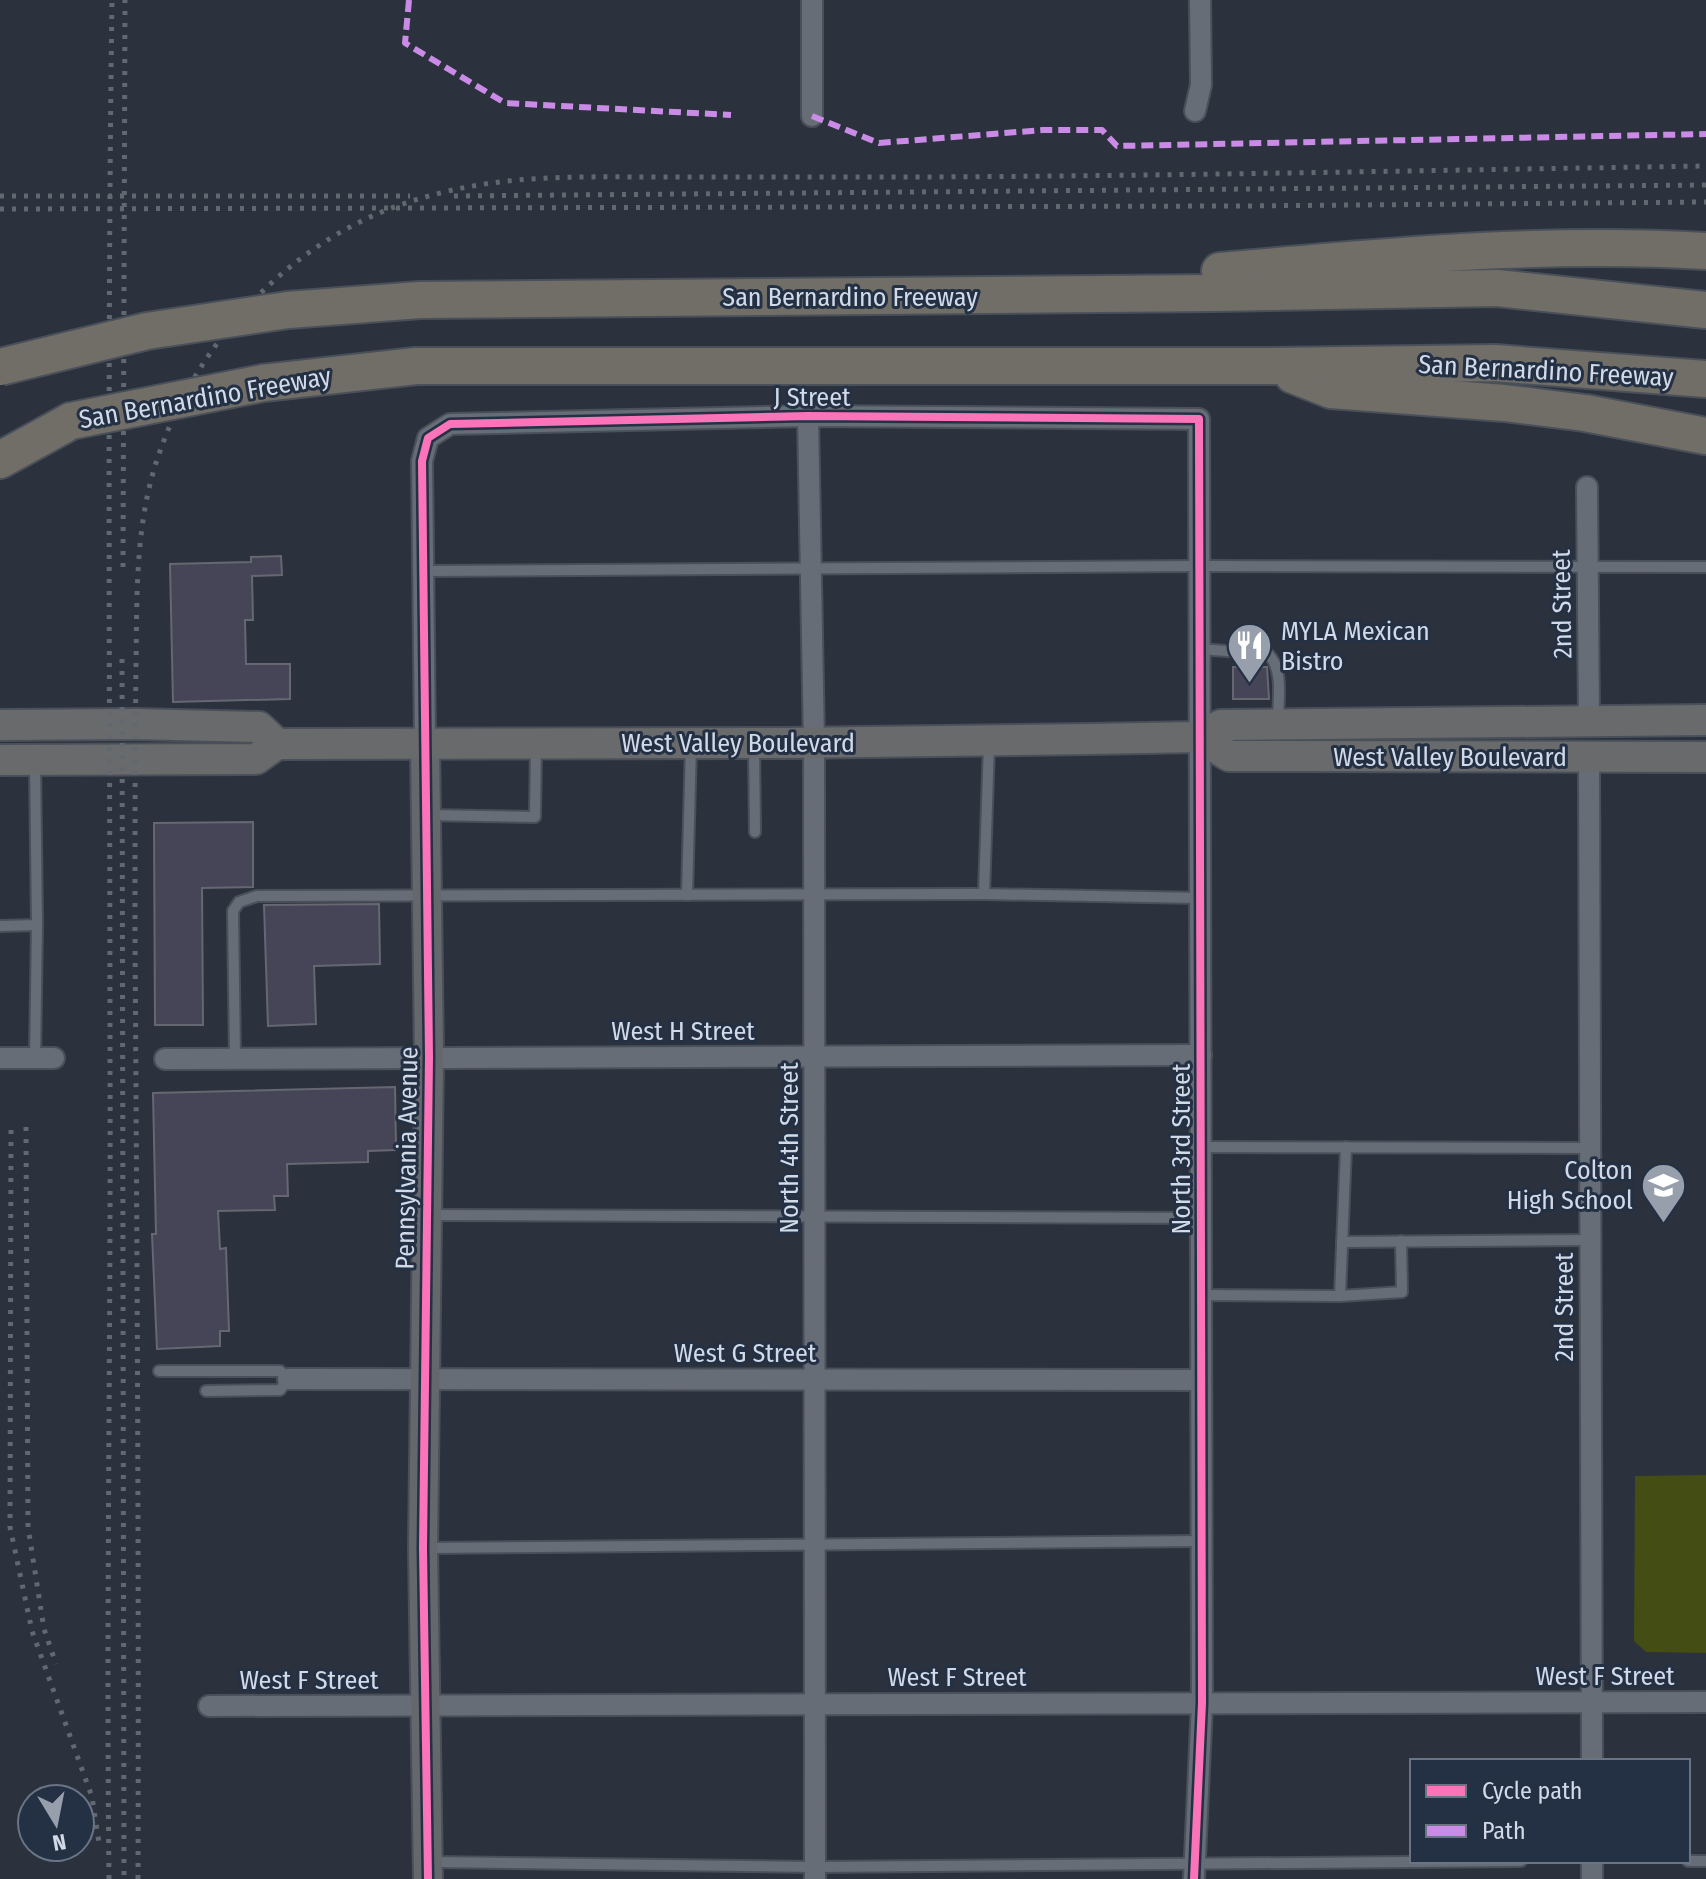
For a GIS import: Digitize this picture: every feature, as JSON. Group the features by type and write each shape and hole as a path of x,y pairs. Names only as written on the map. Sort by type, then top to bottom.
{"highway":[{"path":"921,296 1421,254 1544,248 1706,251"},
{"name":"San Bernardino Freeway","path":"0,367 147,331 288,310 420,300 1497,288 1706,310"},
{"name":"San Bernardino Freeway","path":"0,435 263,383 416,366 1495,363 1706,379"},
{"path":"1269,366 1331,390 1504,403 1585,413 1706,436"},
{"path":"0,460 71,421"}],"main road":[{"name":"West Valley Boulevard","path":"0,760 256,759 277,744 814,743 1199,737 1221,725 1706,720"},
{"name":"West Valley Boulevard","path":"0,725 259,727 277,744"},
{"name":"West Valley Boulevard","path":"1199,737 1229,756 1706,757"}],"street":[{"path":"812,0 812,116"},
{"path":"1195,111 1201,85 1200,0"},
{"name":"J Street","path":"428,438 450,424 808,416 1199,419"},
{"name":"North 4th Street","path":"808,416 814,743 815,1873"},
{"name":"North 3rd Street","path":"1194,1872 1202,1703 1199,419"},
{"name":"Pennsylvania Avenue","path":"428,438 422,461 429,1057 423,1548 428,1871"},
{"name":"2nd Street","path":"1587,487 1589,719"},
{"name":"2nd Street","path":"1589,757 1592,1759"},
{"name":"West H Street","path":"165,1059 1201,1055"},
{"path":"0,1058 44,1058"},
{"name":"West G Street","path":"288,1379 1201,1380"},
{"name":"West F Street","path":"209,1706 1706,1702"}],"lane":[{"path":"423,571 1200,566 1706,567"},
{"path":"1199,649 1268,654 1273,658 1278,671 1278,726"},
{"path":"984,894 989,740"},
{"path":"426,815 535,817 536,743"},
{"path":"687,895 691,743"},
{"path":"754,743 755,832"},
{"path":"35,760 36,991 44,1058"},
{"path":"235,1058 233,911 239,902 257,896 984,894 1200,898"},
{"path":"0,926 37,925"},
{"path":"1201,1147 1590,1148"},
{"path":"1340,1296 1346,1147"},
{"path":"426,1215 1201,1218"},
{"path":"1342,1242 1591,1240"},
{"path":"1201,1295 1340,1296 1402,1292 1401,1241"},
{"path":"159,1371 280,1371 288,1379 280,1390 206,1391"},
{"path":"423,1548 1201,1541"},
{"path":"428,1871 1194,1872 1462,1863"}],"green space":[{"path":"1706,1475 1706,1653 1646,1652 1634,1641 1635,1476"}],"building":[{"path":"281,556 282,575 252,576 253,620 245,620 246,664 290,664 290,699 173,702 170,564 251,562 251,557"},
{"path":"1233,667 1267,667 1269,699 1233,699"},
{"path":"253,822 253,887 202,888 203,1025 155,1025 154,823"},
{"path":"379,904 380,964 314,966 316,1024 268,1026 264,905"},
{"path":"395,1087 396,1150 368,1151 368,1162 287,1164 288,1196 274,1196 275,1210 218,1211 220,1249 226,1248 229,1331 220,1331 220,1346 157,1349 152,1234 156,1234 153,1093"}],"railway":[{"path":"109,1879 112,0"},
{"path":"123,567 125,0"},
{"path":"138,1879 137,584 146,503 160,451 177,410 199,371 224,334 254,300 323,243 362,221 436,194 532,179 1111,175 1706,166"},
{"path":"454,196 1706,185"},
{"path":"0,196 410,196"},
{"path":"0,209 1706,202"},
{"path":"122,659 124,1879"},
{"path":"26,1127 28,1527 44,1629 56,1664"},
{"path":"11,1130 10,1527 32,1631 92,1797 99,1843"}],"marked path":[{"path":"409,0 405,43 505,103 731,115"},
{"path":"812,116 879,143 1043,130 1102,130 1117,146 1706,134"}],"cycle path":[{"path":"428,1879 423,1548 429,1057 422,461 428,438 450,424 808,416 1199,419 1202,1703 1194,1879"}],"place":[{"name":"MYLA Mexican Bistro","path":"1250,685"},
{"name":"Colton High School","path":"1664,1224"}]}
